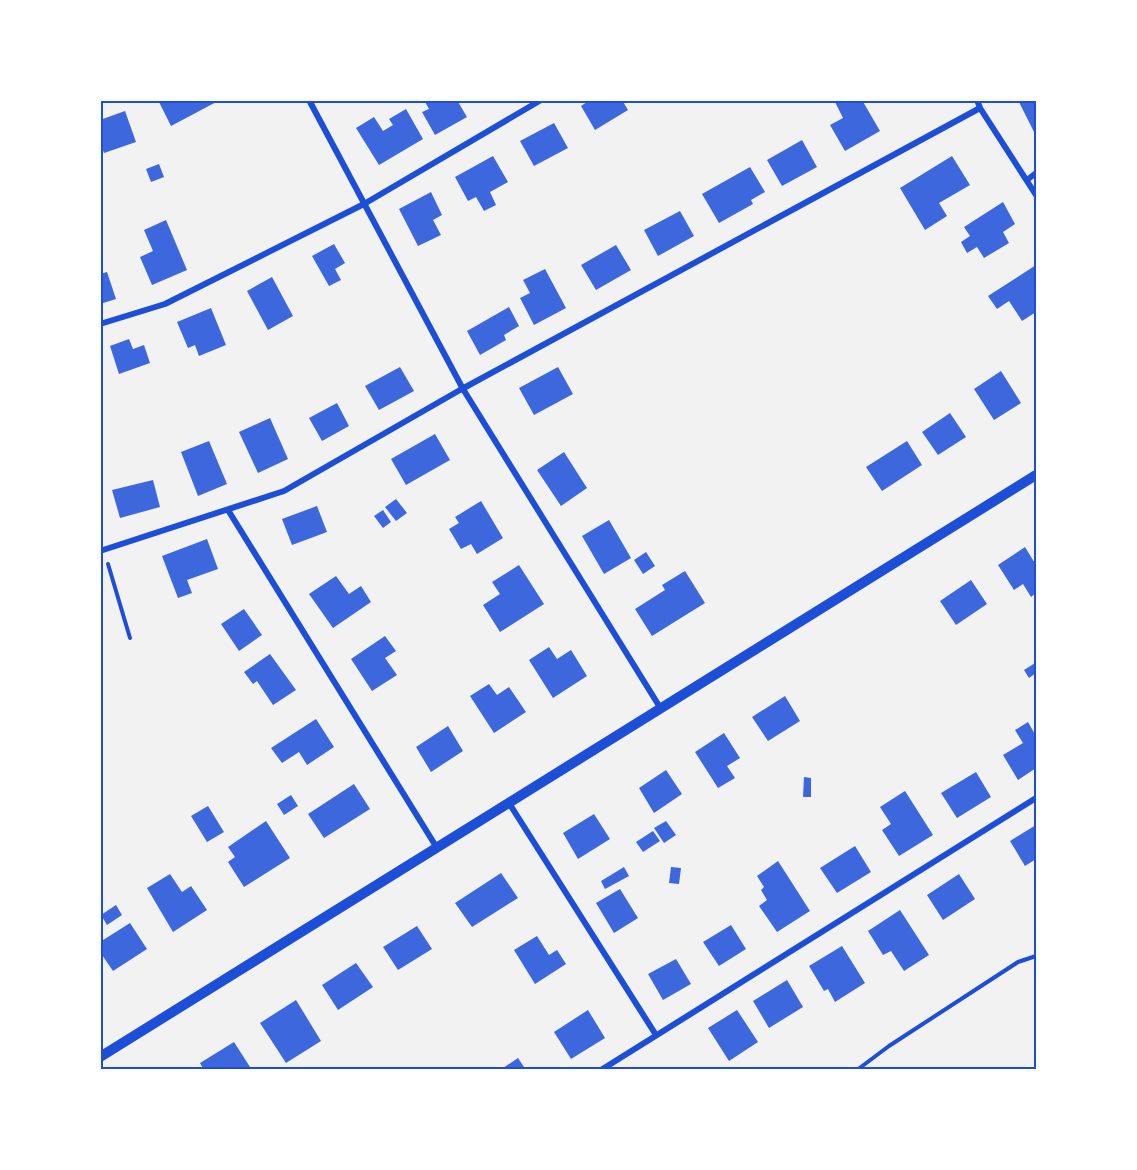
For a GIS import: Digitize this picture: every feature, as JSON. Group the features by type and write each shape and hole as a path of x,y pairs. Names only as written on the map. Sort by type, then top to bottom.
{"street":[{"path":"309,100 463,389 661,709"},
{"path":"100,324 165,304 364,204 542,100"},
{"path":"977,100 1036,195"},
{"path":"102,550 284,491 463,389 980,108"},
{"path":"1027,180 1036,174"},
{"path":"100,1057 1036,475"},
{"path":"228,510 437,849"},
{"path":"601,1070 1036,798"},
{"path":"509,803 656,1035"}],"path":[{"path":"102,550 130,638"},
{"path":"857,1070 889,1046 1018,962 1036,956"}],"building":[{"path":"158,100 220,100 171,126"},
{"path":"424,100 457,100 467,117 435,135 422,112 429,109"},
{"path":"590,100 622,100 628,110 595,130 581,106"},
{"path":"834,100 862,100 880,131 845,151 830,125 843,118"},
{"path":"1018,100 1036,100 1035,134"},
{"path":"406,109 423,139 379,165 356,128 374,117 383,131 393,125 389,119"},
{"path":"125,111 136,142 104,153 100,142 100,120"},
{"path":"554,123 568,148 534,166 520,141"},
{"path":"802,140 817,167 782,186 767,160"},
{"path":"493,156 508,182 490,192 496,205 484,211 476,197 468,201 455,177"},
{"path":"952,156 970,185 939,203 947,216 925,230 900,188"},
{"path":"159,164 164,177 151,182 146,169"},
{"path":"750,167 765,192 751,200 753,204 719,223 702,194"},
{"path":"431,192 442,215 433,220 441,235 418,246 399,209"},
{"path":"1003,202 1015,224 1003,232 1009,243 984,258 977,247 967,253 961,242 970,236 964,227"},
{"path":"680,211 694,236 658,256 644,230"},
{"path":"166,220 187,270 152,285 140,257 153,251 144,230"},
{"path":"334,244 345,263 335,269 341,280 329,286 312,256"},
{"path":"616,245 631,270 596,290 581,265"},
{"path":"1036,265 1036,312 1022,321 1009,301 997,309 988,296"},
{"path":"545,269 566,308 534,325 520,298 530,293 523,280"},
{"path":"107,272 116,299 100,304 100,274"},
{"path":"272,277 293,316 268,330 247,291"},
{"path":"509,307 519,326 504,335 506,340 480,355 467,331"},
{"path":"211,308 226,345 199,356 195,345 188,348 177,322"},
{"path":"129,339 133,349 144,345 150,363 119,374 110,346"},
{"path":"400,367 414,391 379,410 365,386"},
{"path":"558,367 573,394 534,415 519,388"},
{"path":"1001,371 1021,403 994,420 974,389"},
{"path":"337,403 349,426 322,441 309,418"},
{"path":"950,413 966,437 938,455 922,432"},
{"path":"270,418 288,459 258,473 239,432"},
{"path":"435,434 450,460 406,485 391,459"},
{"path":"209,441 227,484 198,496 181,452"},
{"path":"907,441 922,465 882,491 866,467"},
{"path":"564,452 587,488 561,506 537,470"},
{"path":"153,480 160,507 120,518 112,490"},
{"path":"396,499 407,513 396,521 385,507"},
{"path":"481,501 503,538 477,554 471,544 461,549 449,529 459,523 455,517"},
{"path":"317,506 327,532 292,545 282,519"},
{"path":"383,510 391,522 383,528 374,516"},
{"path":"609,520 631,558 604,574 582,536"},
{"path":"207,539 218,569 187,580 192,593 178,598 162,556"},
{"path":"1025,547 1036,565 1036,593 1031,597 1023,584 1014,590 998,565"},
{"path":"646,552 655,566 643,574 634,560"},
{"path":"519,565 544,604 500,632 483,605 500,594 492,582"},
{"path":"685,571 705,603 652,636 635,609 665,590 662,585"},
{"path":"336,576 349,594 361,586 371,602 333,628 309,594"},
{"path":"971,580 987,604 956,625 940,601"},
{"path":"244,609 262,635 239,651 221,624"},
{"path":"385,636 396,651 385,658 397,675 372,691 351,659"},
{"path":"549,647 557,659 571,650 587,676 553,698 529,660"},
{"path":"270,654 296,690 273,705 257,681 253,684 244,672"},
{"path":"1035,663 1036,673 1029,678 1024,670"},
{"path":"489,684 497,695 509,687 526,712 494,733 470,696"},
{"path":"785,696 800,721 768,741 752,717"},
{"path":"316,719 334,747 307,765 299,752 282,763 271,748"},
{"path":"1028,722 1036,736 1036,768 1018,780 1003,755 1023,743 1015,730"},
{"path":"448,726 463,751 431,772 416,747"},
{"path":"724,733 740,758 727,766 735,778 718,788 695,752"},
{"path":"666,770 682,794 654,813 639,788"},
{"path":"976,772 991,797 957,818 941,793"},
{"path":"804,777 811,778 811,797 803,797"},
{"path":"354,784 370,809 324,838 308,814"},
{"path":"905,791 933,835 899,856 882,830 891,824 880,807"},
{"path":"291,795 298,806 284,815 277,804"},
{"path":"208,806 224,832 207,842 191,816"},
{"path":"594,814 610,839 578,859 563,833"},
{"path":"266,821 290,858 244,887 228,862 235,857 228,847"},
{"path":"666,821 676,835 664,843 654,828"},
{"path":"1036,825 1036,859 1025,866 1010,841"},
{"path":"653,831 660,841 643,852 636,842"},
{"path":"855,846 871,872 837,893 820,868"},
{"path":"778,861 810,911 777,932 759,906 767,900 761,890 764,887 757,876"},
{"path":"624,867 629,876 605,889 601,881"},
{"path":"671,867 681,868 679,884 669,883"},
{"path":"501,873 518,898 472,927 455,903"},
{"path":"170,874 182,892 191,886 207,910 173,932 147,888"},
{"path":"959,874 975,899 943,920 927,895"},
{"path":"620,889 638,918 614,933 596,903"},
{"path":"116,905 122,915 107,925 101,915"},
{"path":"900,910 929,955 904,971 891,951 883,955 868,931"},
{"path":"130,923 147,949 113,971 100,952 100,942"},
{"path":"731,925 746,949 719,966 703,942"},
{"path":"417,926 432,949 398,970 383,947"},
{"path":"537,936 549,955 557,950 566,964 535,984 514,950"},
{"path":"842,946 865,983 835,1002 828,989 824,991 809,966"},
{"path":"676,959 691,984 663,1000 648,974"},
{"path":"356,963 373,987 338,1010 322,985"},
{"path":"787,980 803,1007 769,1028 753,1001"},
{"path":"296,1000 321,1041 286,1063 260,1023"},
{"path":"588,1010 605,1038 571,1059 554,1032"},
{"path":"737,1010 758,1042 729,1061 708,1028"},
{"path":"234,1042 250,1067 247,1070 204,1070 200,1063"},
{"path":"518,1058 526,1070 500,1070"}]}
